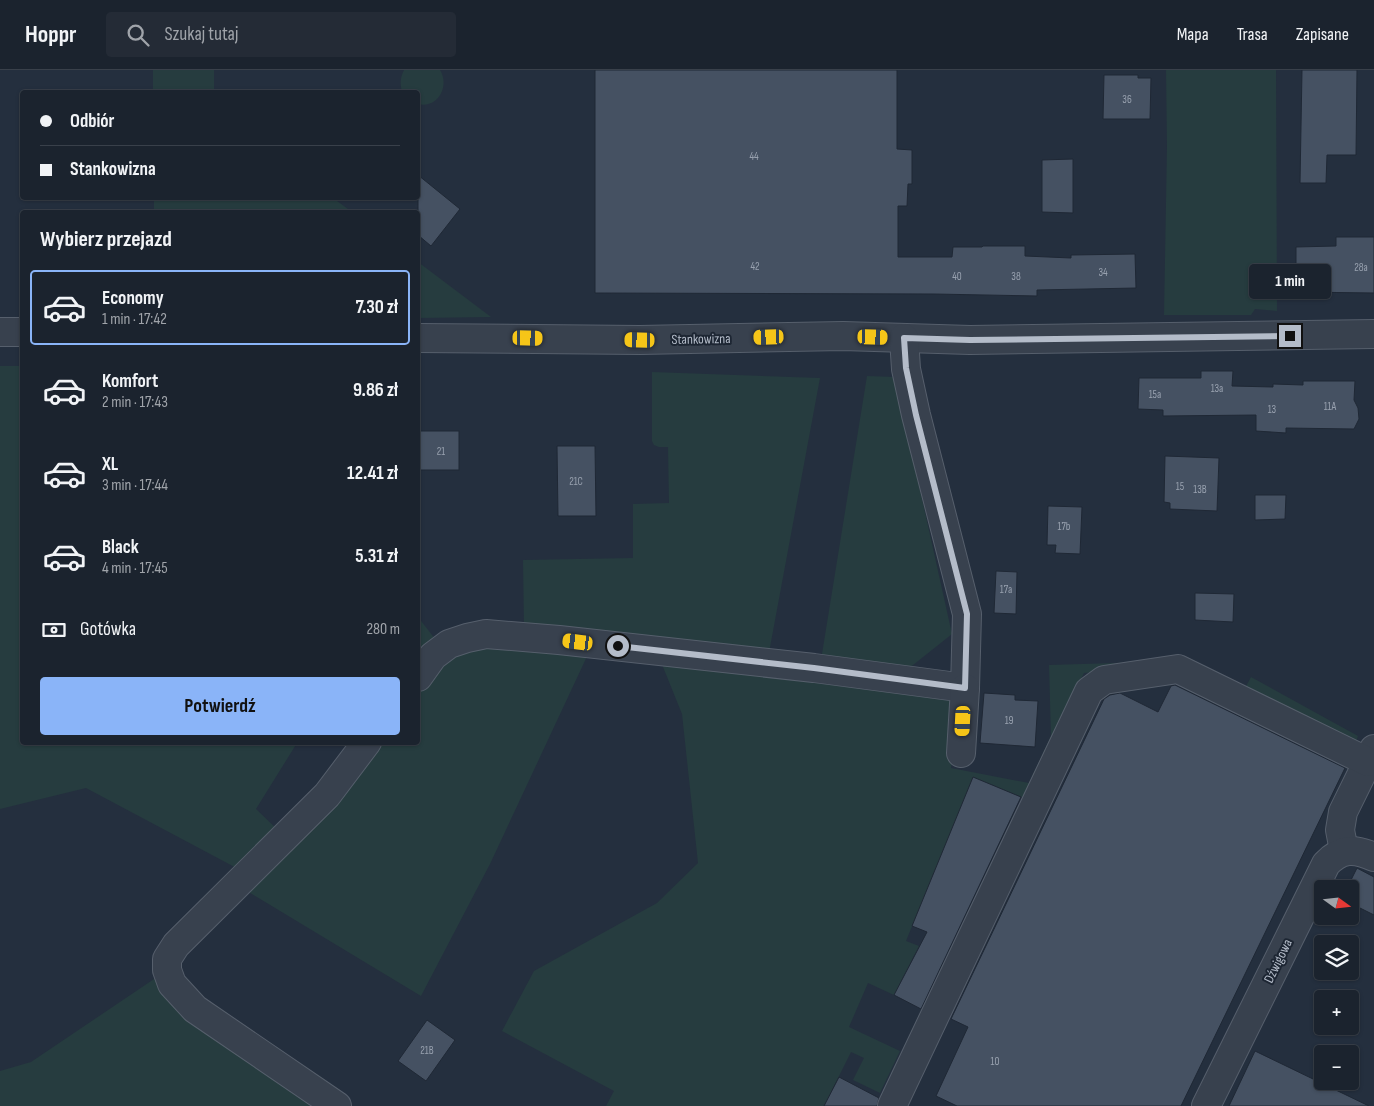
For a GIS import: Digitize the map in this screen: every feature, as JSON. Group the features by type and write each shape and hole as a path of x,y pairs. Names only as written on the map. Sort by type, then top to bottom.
{"street":[{"path":"0,332 20,332"},
{"name":"Stankowizna","path":"420,338 640,340 843,336 970,340 1374,334"},
{"path":"904,338 906,368 916,415 967,614 961,753"},
{"path":"420,673 433,656 449,644 486,634 559,640 814,668 965,688"},
{"path":"892,1106 1089,691 1104,680 1178,669 1371,755 1343,812 1340,830 1344,850 1355,851 1374,858"},
{"path":"337,1106 195,1009 172,984 167,970 167,959 176,945 327,796 365,745"},
{"name":"Dźwigowa","path":"1206,1106 1326,864 1344,850"}],"green space":[{"path":"153,70 214,70 214,90 153,90"},
{"path":"404,70 440,70 443,76 443,89 436,100 425,105 420,104 420,90 402,90"},
{"path":"1166,70 1276,70 1277,311 1255,309 1251,315 1164,315 1167,146"},
{"path":"154,200 336,200 349,210 154,210"},
{"path":"420,264 491,317 420,318"},
{"path":"0,366 20,366 20,745 296,745 256,809 281,833 244,872 86,788 0,809"},
{"path":"652,372 820,378 768,658 524,629 523,560 633,558 633,504 669,503 668,447 659,447 654,445 652,441"},
{"path":"867,376 895,377 952,634 908,669 821,660"},
{"path":"420,620 439,644 420,663"},
{"path":"457,647 590,650 490,864 421,996 242,888 371,745 420,745 420,681"},
{"path":"659,657 949,698 958,720 951,768 1029,783 1051,736 1049,665 1182,661 1181,663 1084,673 1024,798 973,778 906,941 919,946 894,995 868,983 849,1027 900,1051 880,1093 853,1080 864,1058 851,1052 824,1106 606,1106 614,1091 502,1031 534,971 657,903 698,863 682,714"},
{"path":"1251,677 1358,736 1355,744 1244,690"},
{"path":"160,975 313,1106 0,1106 0,1071 31,1062"}],"building":[{"path":"595,70 897,70 897,149 912,150 912,184 908,184 907,206 898,206 898,257 952,257 953,247 983,246 1025,246 1025,256 1071,258 1071,255 1135,254 1136,288 1037,290 1037,296 595,293"},
{"path":"1302,70 1357,70 1356,155 1327,155 1326,183 1300,183"},
{"path":"1104,75 1138,75 1138,78 1151,78 1150,119 1103,119"},
{"path":"1073,159 1073,213 1042,212 1042,160"},
{"path":"420,177 460,209 431,246 420,237 420,210 418,210"},
{"path":"1336,237 1374,237 1374,293 1299,292 1299,282 1296,283 1296,247 1336,246"},
{"path":"1201,371 1233,371 1232,386 1273,387 1273,384 1303,385 1303,381 1355,381 1354,400 1358,408 1359,419 1354,429 1286,428 1286,433 1256,431 1256,415 1163,416 1163,410 1138,409 1139,378 1201,378"},
{"path":"420,431 459,431 459,470 420,470"},
{"path":"557,446 595,446 596,516 558,516"},
{"path":"1165,456 1219,458 1217,511 1170,509 1170,503 1164,502"},
{"path":"1255,495 1286,495 1285,519 1255,520"},
{"path":"1048,506 1082,507 1080,554 1055,553 1056,545 1047,545"},
{"path":"996,571 1017,572 1016,614 994,613"},
{"path":"1195,593 1234,594 1233,622 1195,620"},
{"path":"1175,685 1345,768 1181,1106 957,1106 936,1096 968,1027 951,1019 1104,699 1110,695 1120,693 1158,712 1171,686"},
{"path":"984,693 1015,695 1015,700 1038,701 1035,747 980,743"},
{"path":"973,777 1021,797 921,1009 894,995 927,932 912,926"},
{"path":"1357,868 1374,877 1374,915 1359,908 1359,880 1351,880"},
{"path":"427,1020 455,1040 426,1081 398,1061"},
{"path":"1255,1051 1314,1079 1314,1090 1336,1090 1369,1106 1229,1106"},
{"path":"839,1077 879,1098 877,1106 824,1106"}],"route":[{"path":"618,646 814,668 965,688 967,614 916,415 906,368 904,338 970,340 1290,336"}]}
